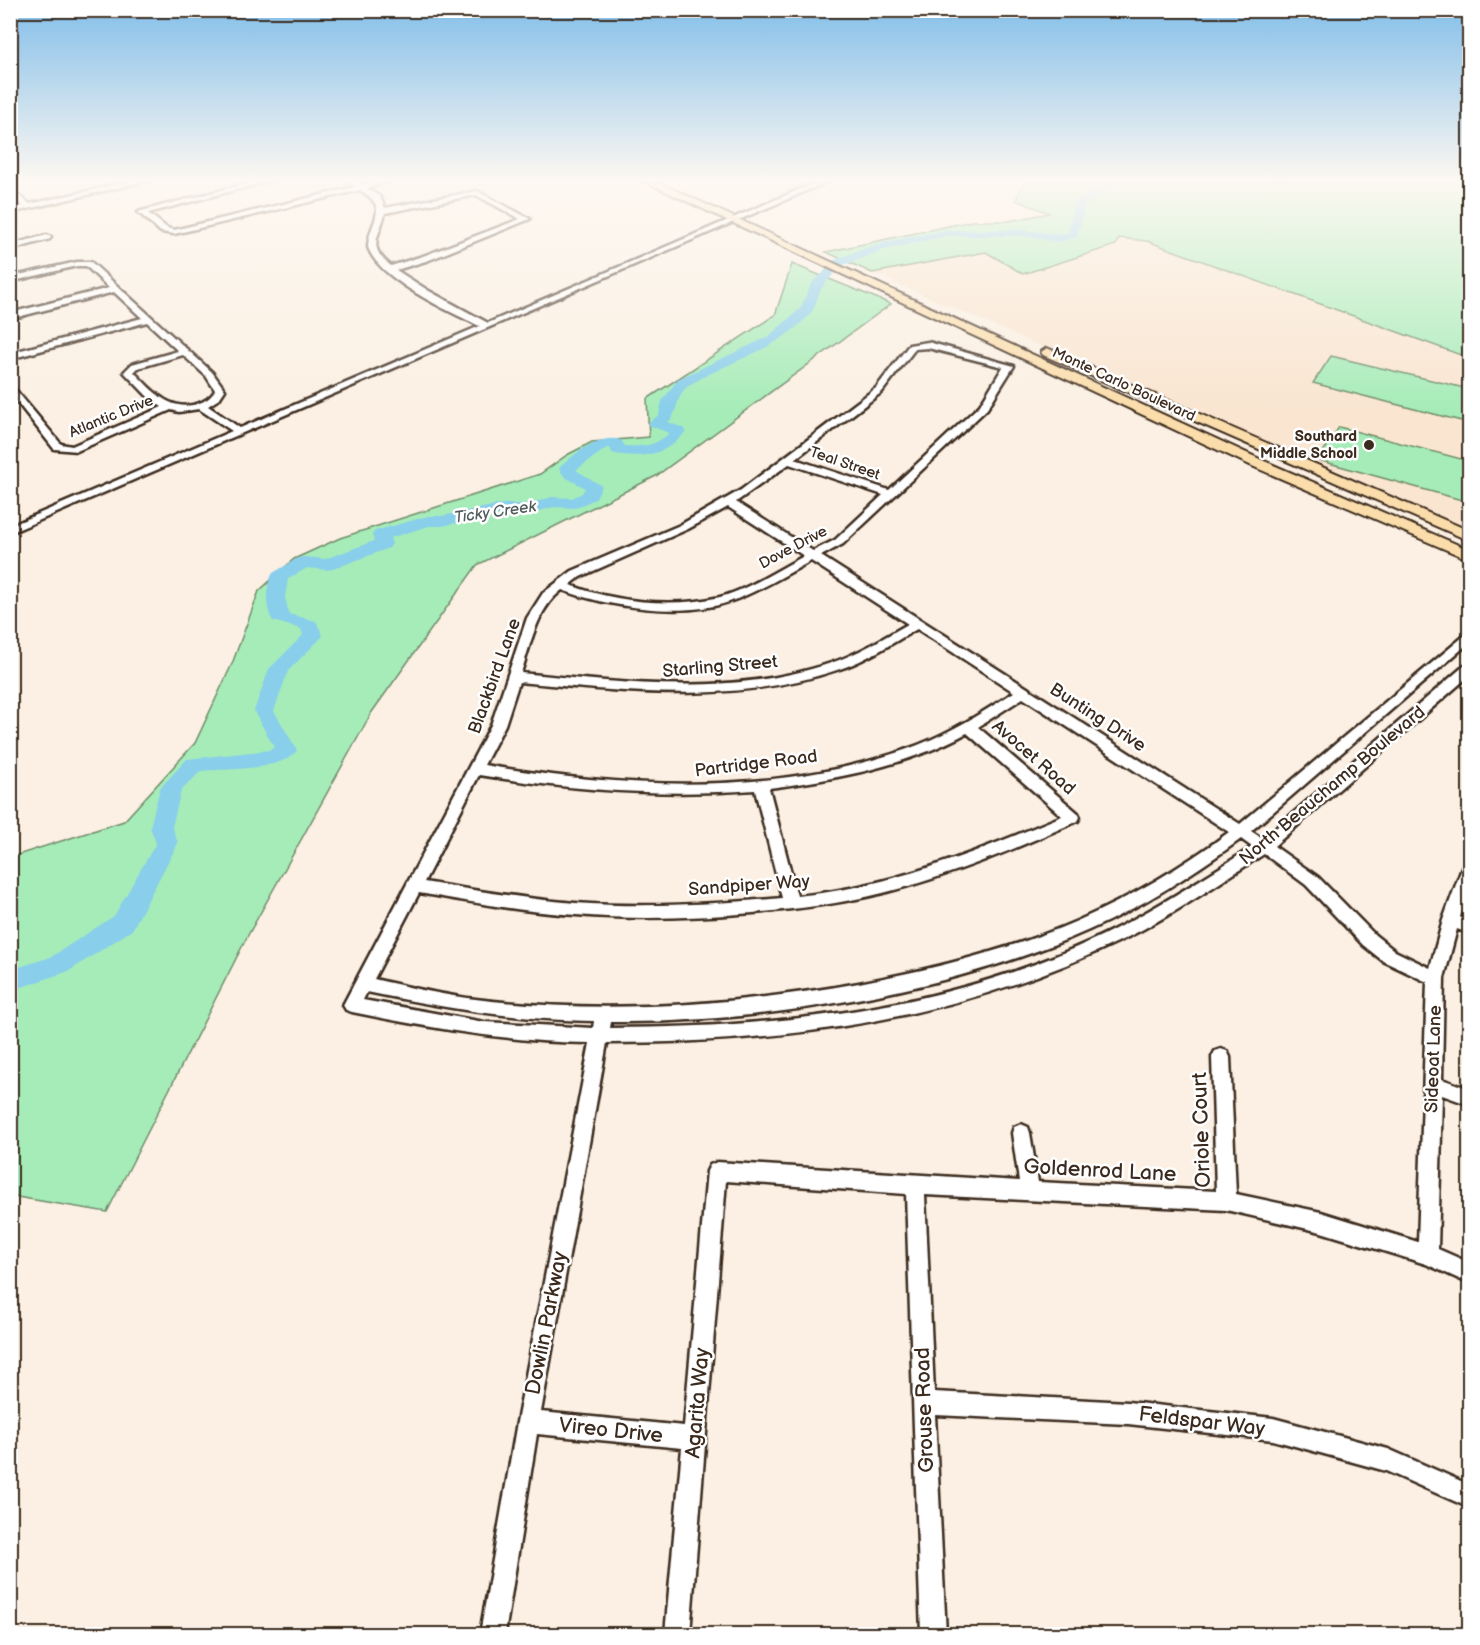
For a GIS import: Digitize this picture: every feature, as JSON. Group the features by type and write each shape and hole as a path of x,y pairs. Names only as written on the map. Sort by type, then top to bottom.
{"main road":[{"name":"Monte Carlo Boulevard","path":"812,256 1257,463 1470,556"},
{"name":"Monte Carlo Boulevard","path":"857,276 1012,337 1470,537"}],"street":[{"path":"377,256 390,269 454,310 486,325"},
{"path":"390,269 432,256"},
{"path":"10,530 649,256"},
{"path":"10,280 84,262 88,264 209,374 220,390 214,398 201,406 183,409 168,408 129,372 135,366 184,352"},
{"path":"10,316 115,289"},
{"path":"10,356 148,319"},
{"name":"Dove Drive","path":"560,585 591,597 614,602 680,606 704,604 724,600 743,592 840,542 984,406 1010,366 928,345 912,347"},
{"name":"Blackbird Lane","path":"352,1005 498,725 533,618 547,596 576,574 684,526 728,502 789,460 879,390 912,347"},
{"name":"Atlantic Drive","path":"10,386 58,447 66,449 84,446 168,408"},
{"path":"201,406 240,432"},
{"name":"Teal Street","path":"789,460 890,494"},
{"name":"Bunting Drive","path":"728,502 1263,847 1312,881 1369,940 1389,956 1436,978"},
{"name":"Starling Street","path":"514,677 632,689 673,690 762,683 835,666 917,624"},
{"name":"North Beauchamp Boulevard","path":"363,984 466,1005 556,1012 695,1013 817,998 926,977 1015,952 1083,925 1159,887 1240,832 1470,635"},
{"name":"North Beauchamp Boulevard","path":"352,1005 461,1026 600,1036 705,1035 777,1030 847,1021 938,1003 1032,974 1102,943 1177,904 1263,847 1470,668"},
{"name":"Partridge Road","path":"476,769 536,781 607,788 681,791 761,785 828,774 885,760 930,745 969,727 1024,692"},
{"name":"Avocet Road","path":"969,727 1073,817"},
{"path":"761,785 791,903"},
{"name":"Sandpiper Way","path":"416,886 494,900 600,910 729,908 791,903 853,894 927,875 993,852 1073,817"},
{"name":"Sideoat Lane","path":"1428,1255 1436,978 1451,920 1470,868"},
{"path":"1451,920 1470,928"},
{"name":"Dowlin Parkway","path":"492,1635 528,1422 604,1012"},
{"name":"Oriole Court","path":"1221,1057 1226,1201"},
{"path":"1432,1084 1470,1097"},
{"path":"1021,1133 1030,1190"},
{"name":"Goldenrod Lane","path":"717,1171 915,1185 1226,1201 1322,1222 1428,1255 1470,1274"},
{"name":"Agarita Way","path":"678,1635 717,1171"},
{"name":"Grouse Road","path":"915,1185 933,1635"},
{"name":"Feldspar Way","path":"924,1403 1128,1413 1273,1429 1388,1460 1470,1497"},
{"name":"Vireo Drive","path":"528,1422 694,1438"}],"shaded area":[{"name":"Southard Middle School","path":"966,256 992,256 1023,274 1072,256 1188,256 1469,358 1469,531 872,273"}],"green space":[{"path":"834,256 966,256 872,273"},
{"path":"992,256 1081,256 1023,274"},
{"path":"1188,256 1469,256 1469,358"},
{"path":"792,264 891,304 656,476 477,565 372,712 247,937 107,1212 11,1196 11,857 124,821 195,743 232,664 259,591 294,559 340,538 540,474 567,455 592,442 649,437 647,399 775,315"},
{"path":"1331,356 1469,389 1469,423 1313,383"},
{"path":"1339,427 1469,461 1469,502 1318,460"}],"waterway":[{"name":"Ticky Creek","path":"10,981 60,964 123,923 167,843 161,827 171,788 195,764 274,757 286,750 264,711 279,669 313,636 309,625 280,617 276,597 279,577 304,562 327,565 383,544 381,535 428,521 442,521 502,509 530,509 552,502 575,503 589,496 594,486 571,474 567,469 590,451 609,443 616,443 618,450 635,451 652,449 667,443 678,431 656,423 666,417 669,401 683,382 773,340 806,311 818,283 829,274 833,265 858,256"}],"place":[{"name":"Southard Middle School","path":"1369,445"}]}
